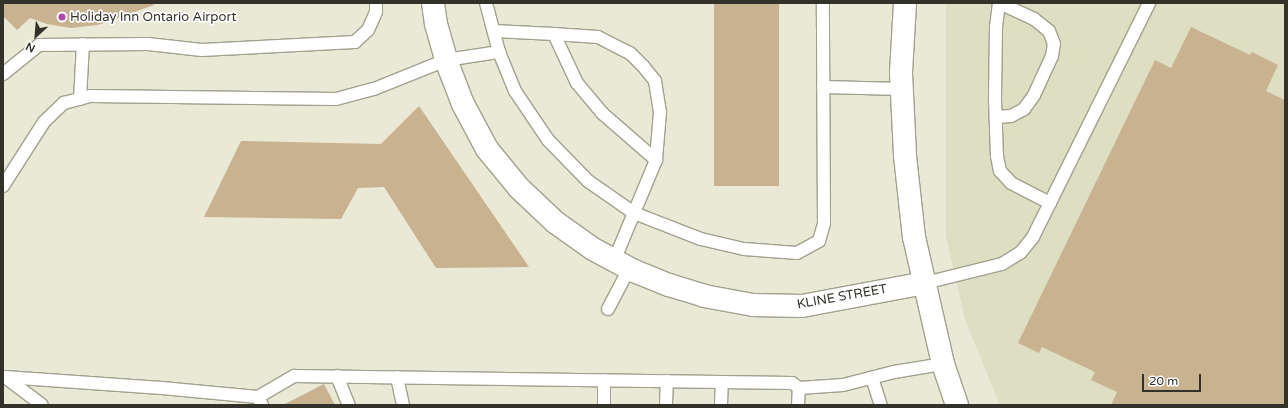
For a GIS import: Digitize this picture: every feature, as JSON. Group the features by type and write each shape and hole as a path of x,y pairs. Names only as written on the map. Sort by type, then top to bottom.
{"street":[{"name":"KLINE STREET","path":"433,3 436,24 446,60 463,104 487,149 519,188 555,222 593,249 621,265 670,285 704,296 753,305 802,306 925,282"},
{"path":"905,3 902,88 905,156 914,237 943,364 957,405"}],"lane":[{"path":"3,74 39,45 148,44 202,50 355,42 368,30 376,12 376,3"},
{"path":"486,3 499,52 515,91 548,140 588,181 634,213 700,239 744,249 797,253 819,241 824,224 823,3"},
{"path":"996,117 1011,116 1024,109 1034,95 1052,56 1054,44 1049,31 1034,19 999,3 996,27 996,117 996,156 1000,171 1011,183 1050,203"},
{"path":"925,282 1002,264 1022,252 1033,237 1149,3"},
{"path":"494,31 598,37 617,45 630,53 655,81 660,112 656,160 634,213 608,310"},
{"path":"554,34 576,83 602,113 656,160"},
{"path":"80,99 83,44"},
{"path":"3,186 44,122 64,103 90,96 336,99 374,89 446,60 499,52"},
{"path":"823,87 902,88"},
{"path":"42,405 5,377 162,388 260,401 294,376 722,382 792,384 799,388 843,385 943,364"},
{"path":"337,376 349,405"},
{"path":"397,377 403,405"},
{"path":"872,378 881,405"},
{"path":"604,380 604,405"},
{"path":"666,405 667,381"},
{"path":"722,382 722,405"},
{"path":"798,405 799,388"}],"shaded area":[{"path":"946,3 1285,3 1285,405 1000,405 965,320 946,236"}],"building":[{"name":"Holiday Inn Ontario Airport","path":"3,3 153,3 154,5 98,25 71,28 47,24 30,18 17,30 3,16"},
{"path":"714,3 779,3 779,186 714,186"},
{"path":"1191,27 1250,55 1252,52 1278,65 1266,91 1285,100 1285,405 1111,405 1117,392 1091,380 1095,372 1042,347 1039,353 1018,343 1155,60 1171,68"},
{"path":"419,106 529,267 436,268 384,187 358,188 341,219 204,217 241,141 381,144"},
{"path":"324,384 335,405 283,405"}],"place":[{"name":"Holiday Inn Ontario Airport","path":"62,17"}]}
